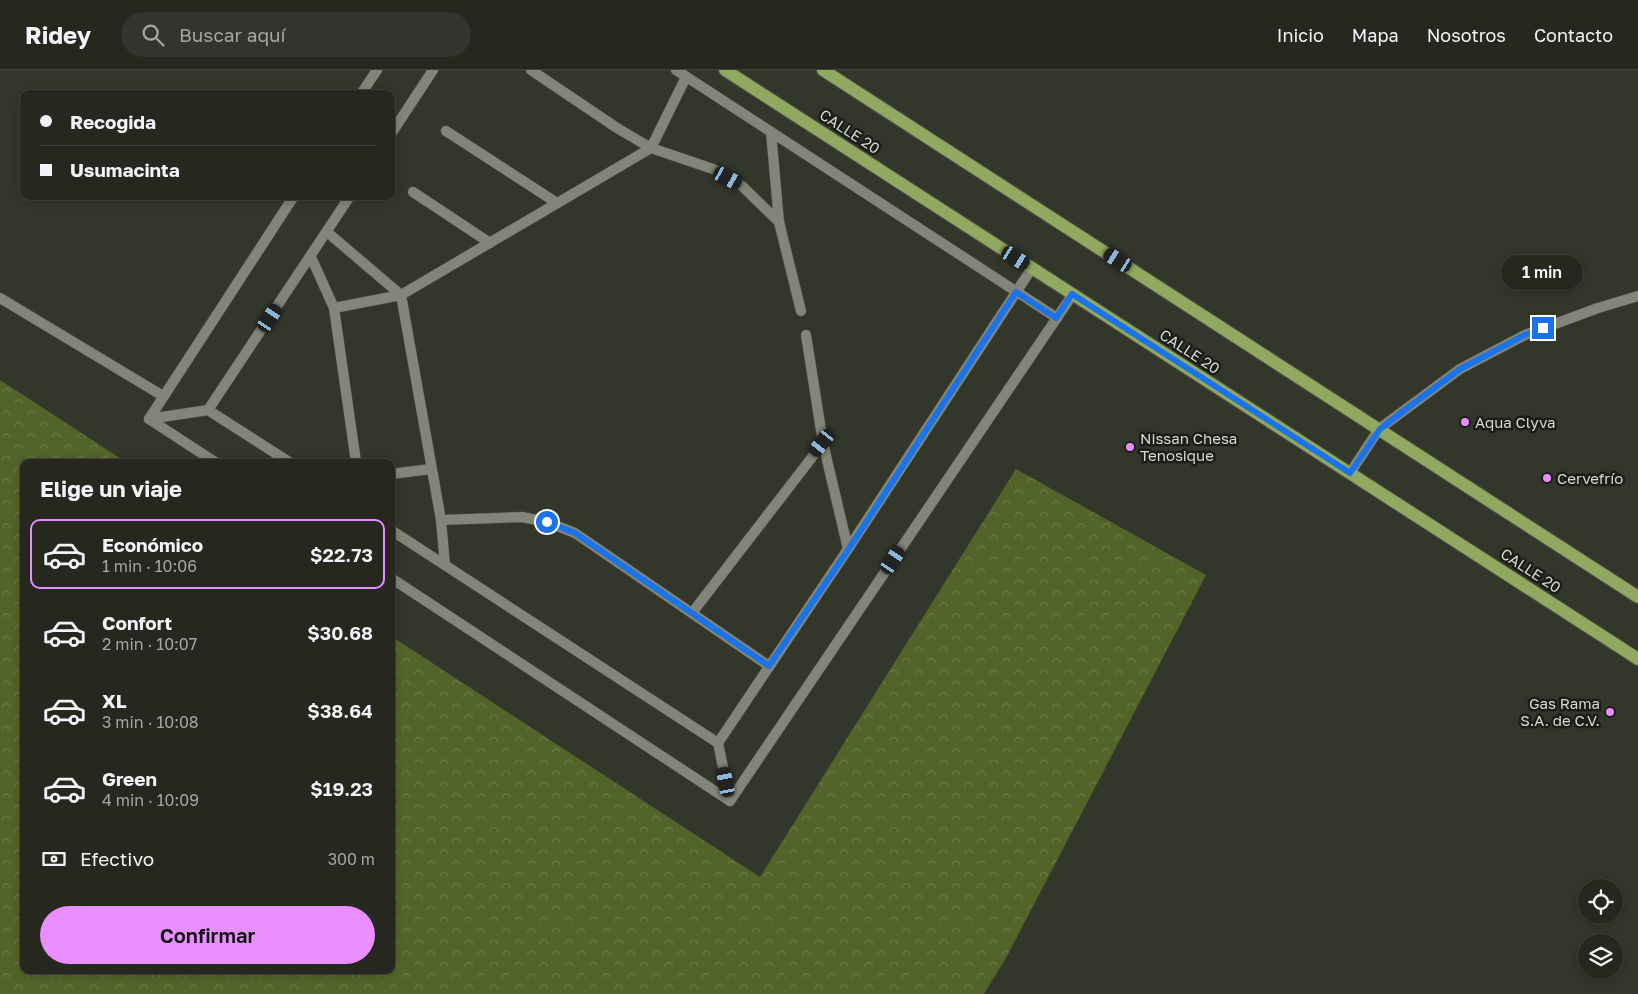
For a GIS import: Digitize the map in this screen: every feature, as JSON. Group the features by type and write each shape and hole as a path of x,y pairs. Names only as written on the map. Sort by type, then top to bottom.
{"main road":[{"name":"CALLE 20","path":"725,70 1638,659"},
{"path":"823,70 1638,597"}],"street":[{"path":"364,90 376,70"},
{"path":"395,128 433,70"},
{"path":"530,70 617,128 651,148 713,169 742,186 780,222"},
{"path":"676,70 1056,318"},
{"path":"334,308 401,295 651,148 686,77"},
{"path":"446,131 557,203"},
{"path":"771,132 780,222 801,311"},
{"path":"413,192 490,243"},
{"path":"149,419 291,200"},
{"path":"208,410 347,200"},
{"path":"327,232 401,295 441,520 445,565"},
{"path":"311,257 334,308 356,459"},
{"path":"718,743 848,550 1032,268"},
{"path":"730,801 1072,294"},
{"path":"1350,473 1380,429 1460,369 1525,335 1598,308 1638,296"},
{"path":"0,298 164,396"},
{"path":"806,335 822,443 848,550"},
{"path":"149,419 208,410 284,459"},
{"path":"149,419 210,459"},
{"path":"692,613 822,443"},
{"path":"395,473 431,468"},
{"path":"441,520 522,517 547,522 575,533 769,666"},
{"path":"395,533 718,743 730,801"},
{"path":"395,581 730,801"}],"green space":[{"path":"0,380 121,459 20,459 20,974 395,974 395,639 760,877 1016,469 1206,575 1006,958 984,994 0,994"}],"place":[{"name":"Aqua Clyva","path":"1465,422"},
{"name":"Nissan Chesa Tenosique","path":"1130,447"},
{"name":"Cervefrío","path":"1547,478"},
{"name":"Gas Rama S.A. de C.V.","path":"1610,712"}],"route":[{"path":"547,522 575,533 769,666 848,550 1016,292 1056,318 1072,294 1350,473 1380,429 1406,409 1460,369 1525,335 1543,328"}]}
